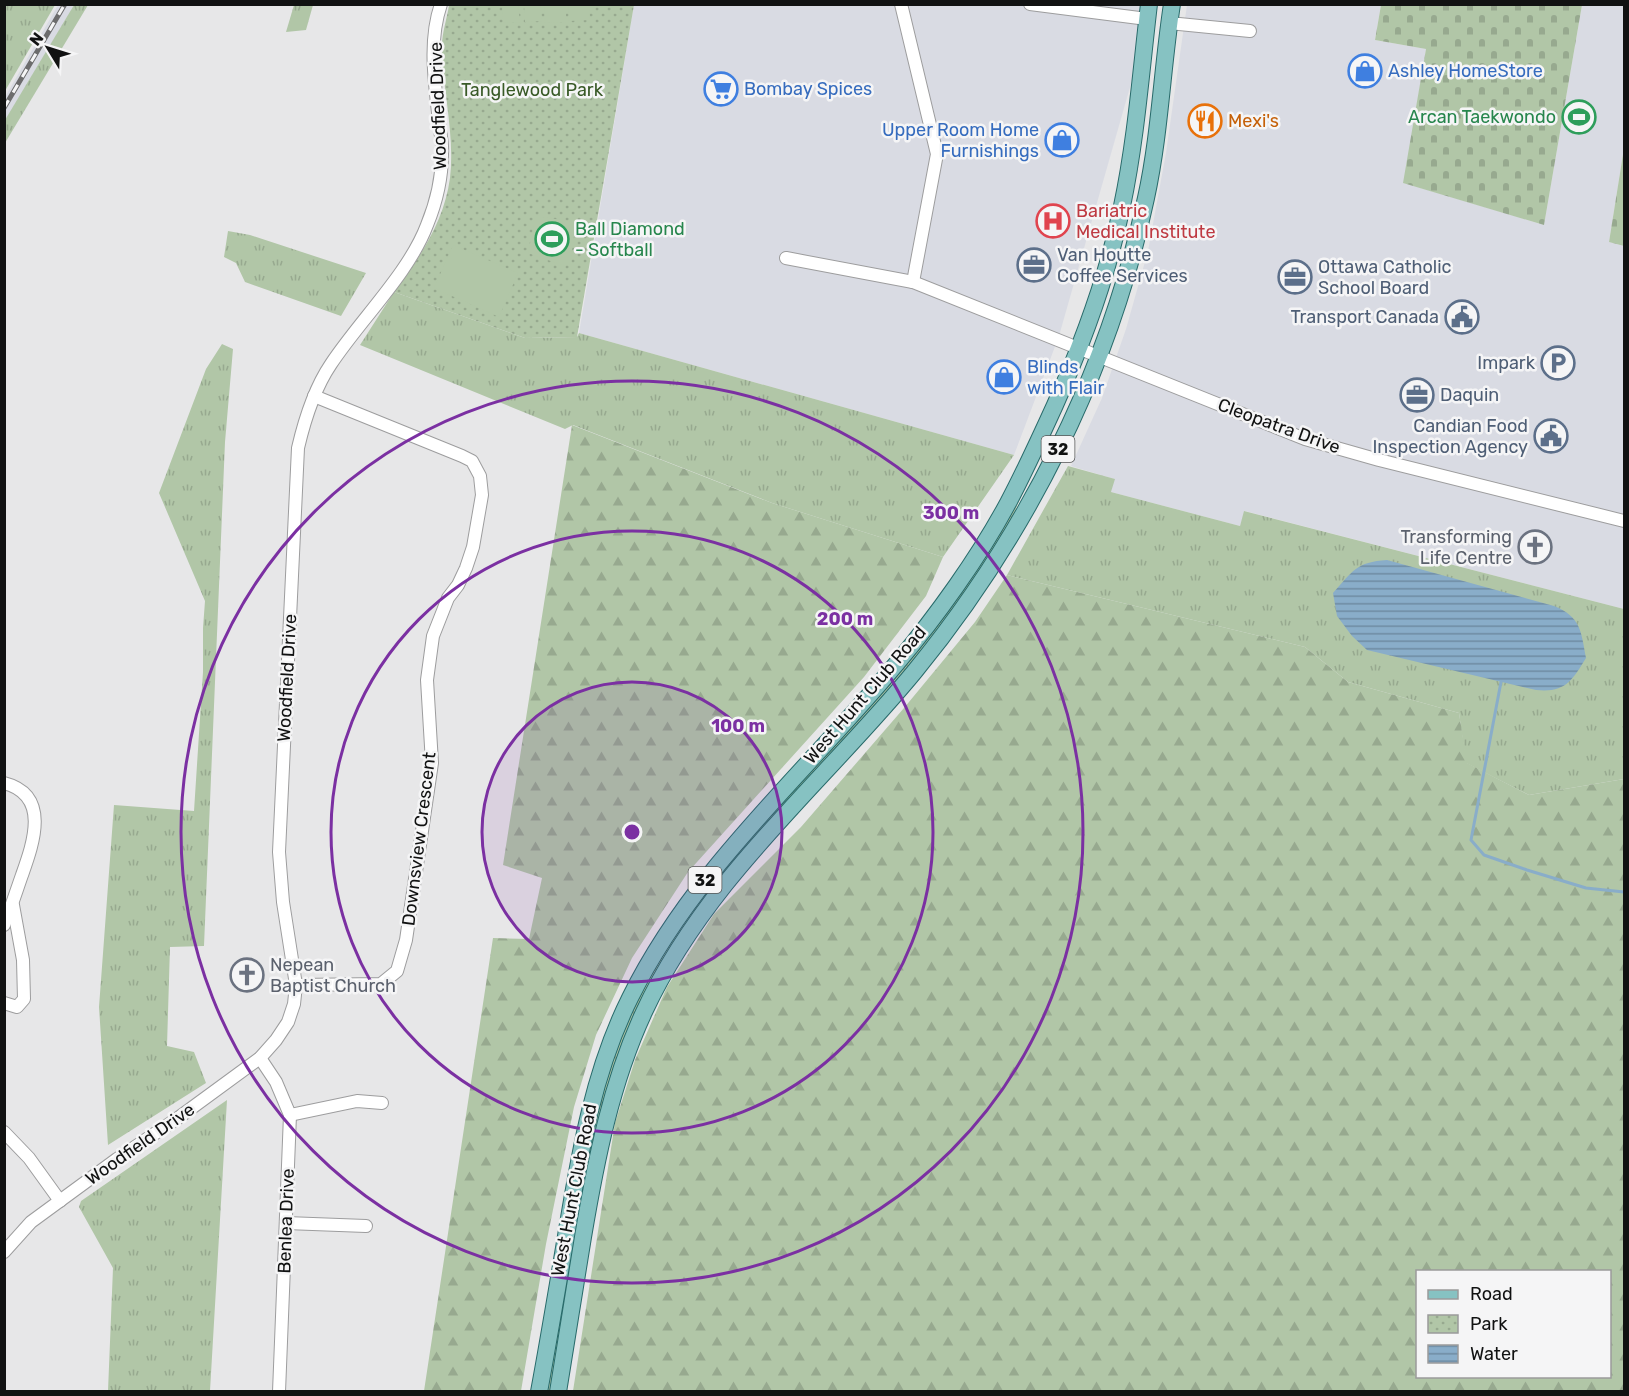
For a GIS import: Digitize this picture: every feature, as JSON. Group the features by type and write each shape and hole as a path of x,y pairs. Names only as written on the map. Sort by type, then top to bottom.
{"main road":[{"name":"West Hunt Club Road","path":"558,1392 595,1168 607,1115 624,1061 644,1011 674,956 709,903 755,848 908,679 961,611 1009,538 1042,482 1069,427 1099,356 1120,295 1146,197 1172,4"},
{"path":"1148,12 1169,23"},
{"name":"West Hunt Club Road","path":"540,1392 581,1146 591,1103 612,1040 630,998 659,946 693,894 735,843 896,664 934,616 1006,507 1035,449 1080,348 1100,288 1122,205 1130,159 1148,12"}],"street":[{"name":"Woodfield Drive","path":"4,1252 32,1222 260,1058 288,1022 294,1004 296,985 283,902 279,852 298,448 305,419 330,364 409,258 427,226 440,180 442,152 433,42 441,4"},
{"path":"901,4 937,154 913,282"},
{"path":"1030,4 1148,12"},
{"path":"1169,23 1250,31"},
{"name":"Cleopatra Drive","path":"786,258 913,282 1305,439 1379,460 1624,521"},
{"name":"Downsview Crescent","path":"296,985 381,984 397,971 406,940 432,763 427,680 433,636 448,598 458,585 466,568 473,547 482,495 480,476 472,461 314,396"},
{"path":"4,783 18,788 26,795 31,803 35,820 34,840 4,925"},
{"path":"4,1003 17,1007 24,999 23,960 13,903"},
{"name":"Benlea Drive","path":"260,1058 276,1082 290,1115 279,1392"},
{"path":"290,1115 357,1101 382,1103"},
{"path":"4,1132 28,1158 60,1201"},
{"path":"286,1223 366,1226"}],"shaded area":[{"path":"58,5 74,5 5,123 5,97"},
{"path":"634,5 1140,5 1134,73 1059,336 1014,455 579,333"},
{"path":"1187,5 1381,5 1375,40 1426,49 1404,183 1544,225 1582,5 1624,5 1624,148 1609,242 1624,246 1624,609 1245,511 1240,526 1111,492 1114,479 1071,466 1102,398 1126,329 1148,251 1166,153"}],"green space":[{"path":"4,5 55,5 5,91"},
{"path":"74,5 88,5 5,143 5,120"},
{"path":"294,5 313,5 306,30 286,32"},
{"name":"Tanglewood Park","path":"449,5 634,5 577,337 525,338 394,292 430,238 447,194 451,146 442,44"},
{"path":"502,5 518,5 520,22 503,23"},
{"path":"524,5 540,5 542,21 525,22"},
{"path":"544,5 566,5 566,22 545,23"},
{"path":"568,5 589,5 590,20 569,21"},
{"path":"1381,5 1582,5 1544,225 1403,183 1426,49 1375,40"},
{"path":"1624,148 1624,246 1609,242"},
{"name":"Ball Diamond - Softball","path":"542,217 576,222 571,257 562,265 528,253 534,224"},
{"path":"228,231 250,235 366,273 341,316 245,282 236,263 224,257"},
{"path":"453,245 518,273 499,317 434,288"},
{"path":"394,292 525,338 577,337 579,333 1014,455 943,557 772,503 573,425 565,429 360,345"},
{"path":"222,344 233,349 225,442 204,946 170,947 167,1046 194,1052 206,1083 108,1145 99,1007 114,805 194,811 205,601 159,493 206,369"},
{"path":"572,425 772,503 943,557 926,596 864,677 688,872 632,958 596,1035 574,1107 546,1244 521,1391 424,1391 493,938 529,939 542,878 503,865"},
{"path":"1068,466 1115,479 1111,492 1240,526 1244,511 1624,609 1624,779 1529,795 1466,763 1459,713 1348,682 1305,647 1007,575"},
{"path":"1019,495 1021,496 1011,521 985,565 911,665 767,826 624,1042 552,1391 545,1392 578,1193 611,1057 646,979 696,901 871,702"},
{"path":"1007,575 1305,647 1348,682 1459,713 1467,763 1529,795 1624,779 1624,1391 573,1391 615,1123 635,1060 667,987 714,914 801,827 975,622"},
{"path":"227,1100 210,1391 108,1391 113,1268 79,1207 81,1201"}],"water":[{"path":"1387,560 1563,610 1575,620 1578,626 1586,658 1567,684 1554,690 1536,690 1367,650 1352,636 1337,616 1333,593 1356,569 1368,563"}],"waterway":[{"path":"1501,682 1471,840 1484,855 1527,870 1586,888 1624,892"}],"railway":[{"path":"4,108 65,4"}],"place":[{"name":"Ashley HomeStore","path":"1365,71"},
{"name":"Bombay Spices","path":"721,89"},
{"name":"Arcan Taekwondo","path":"1579,117"},
{"name":"Mexi's","path":"1205,121"},
{"name":"Upper Room Home Furnishings","path":"1062,140"},
{"name":"Bariatric Medical Institute","path":"1053,221"},
{"name":"Ball Diamond - Softball","path":"552,239"},
{"name":"Van Houtte Coffee Services","path":"1034,265"},
{"name":"Ottawa Catholic School Board","path":"1295,277"},
{"name":"Transport Canada","path":"1462,317"},
{"name":"Impark","path":"1558,363"},
{"name":"Blinds with Flair","path":"1004,377"},
{"name":"Daquin","path":"1417,395"},
{"name":"Candian Food Inspection Agency","path":"1551,436"},
{"name":"Transforming Life Centre","path":"1535,547"},
{"name":"Nepean Baptist Church","path":"247,975"}]}
